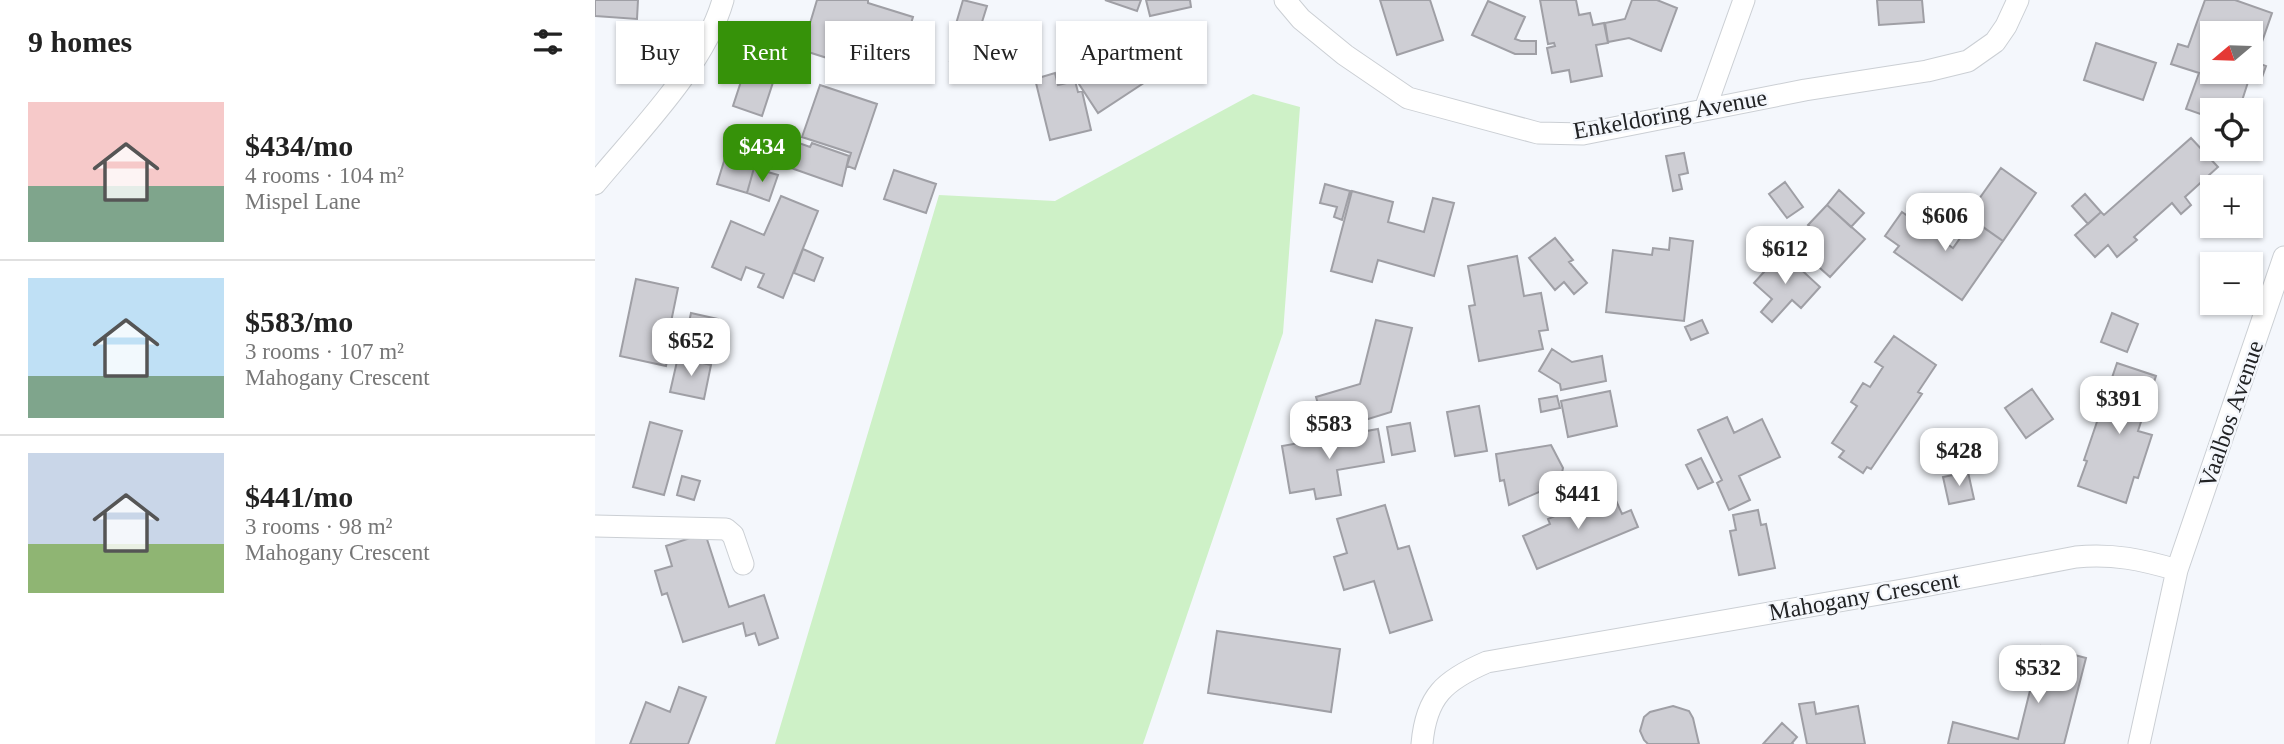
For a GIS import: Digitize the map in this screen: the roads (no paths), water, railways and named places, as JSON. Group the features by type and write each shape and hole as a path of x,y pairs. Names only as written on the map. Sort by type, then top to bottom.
{"street":[{"path":"595,184 679,82 714,25 723,0"},
{"name":"Enkeldoring Avenue","path":"1285,0 1301,19 1345,55 1408,98 1538,133 1583,134 1805,90 1927,71 1968,61 1995,42 2007,26 2018,0"},
{"path":"1706,109 1744,0"},
{"name":"Vaalbos Avenue","path":"2177,570 2284,257"},
{"path":"595,526 726,529 733,535 743,564"},
{"name":"Mahogany Crescent","path":"1422,744 1424,722 1430,705 1442,688 1463,673 1487,662 2076,557 2099,555 2137,558 2177,570"},
{"path":"2139,744 2177,570"}]}
